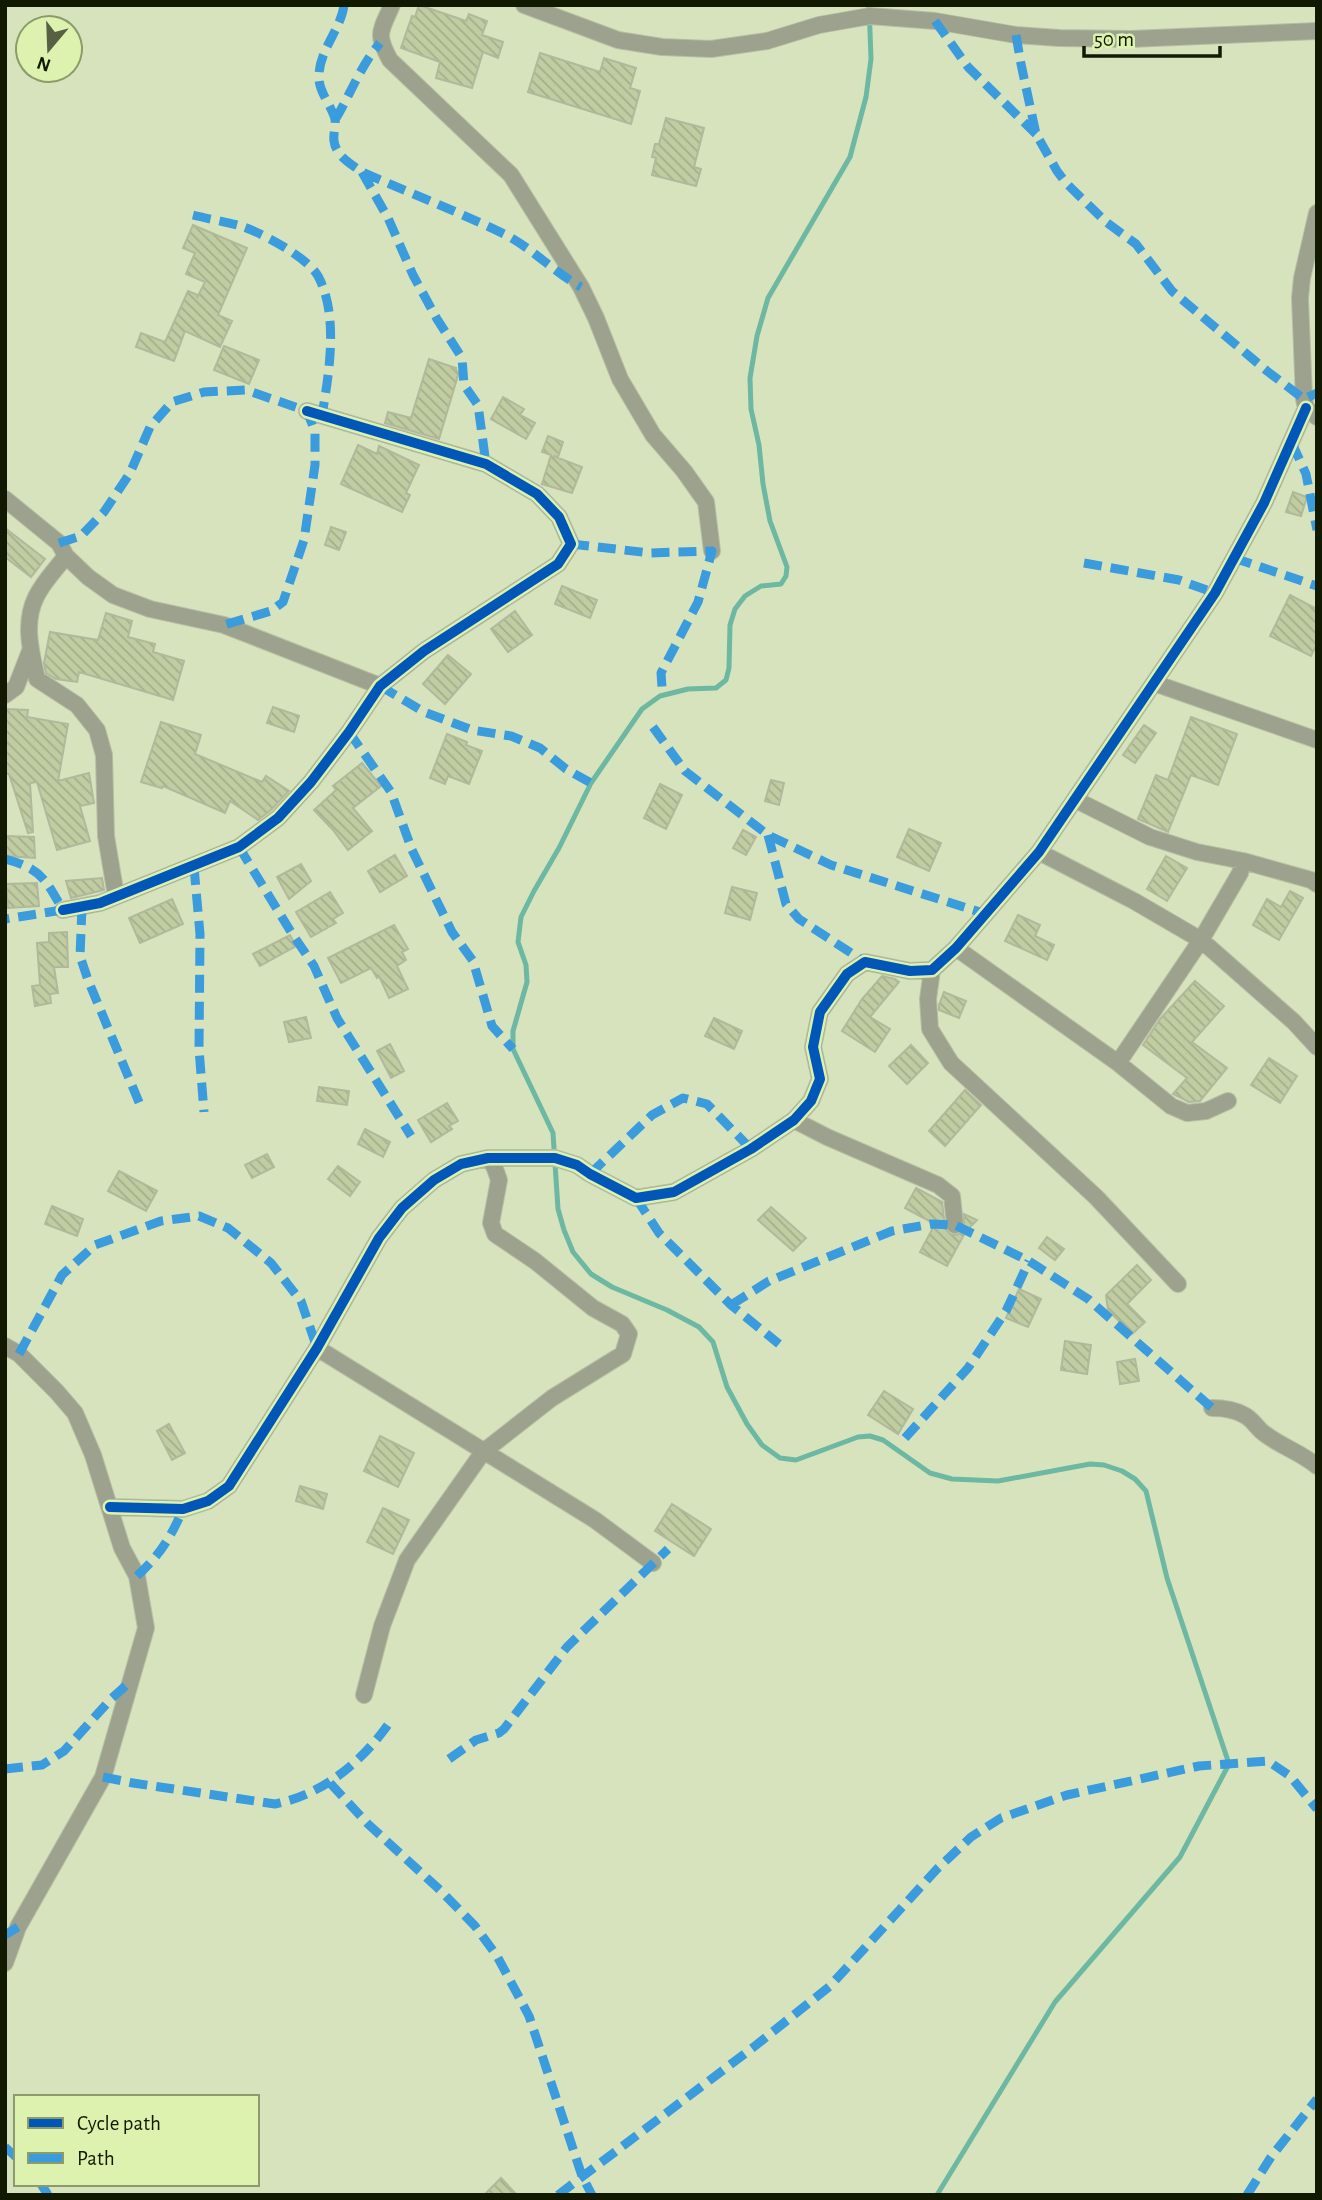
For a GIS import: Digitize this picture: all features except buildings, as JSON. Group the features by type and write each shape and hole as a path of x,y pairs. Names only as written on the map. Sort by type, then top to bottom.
{"street":[{"path":"392,5 381,30 380,43 390,60 511,175 581,287 620,379 653,435 706,502 712,551"},
{"path":"524,5 618,40 662,47 711,49 753,43 870,16 935,21 1016,35 1059,37 1131,39 1317,31"},
{"path":"1178,1284 1096,1197 951,1063 930,1029 928,999 932,970 956,948 1039,852 1215,593 1311,412 1304,399 1300,298 1301,278 1317,213"},
{"path":"63,910 100,903 239,847 278,818 311,782 380,686 424,651 558,564 571,544 559,517 537,494 486,464 307,411"},
{"path":"5,499 59,543 66,556 88,577 113,595 150,609 224,625 380,686"},
{"path":"66,556 37,595 29,616 30,651 37,679 77,705 97,730 104,755 106,836 116,896"},
{"path":"5,695 16,687 30,651"},
{"path":"1154,683 1317,740"},
{"path":"1076,800 1150,836 1197,852 1243,861 1317,884"},
{"path":"1039,852 1134,901 1201,940 1294,1022 1317,1047"},
{"path":"1118,1063 1201,940 1240,873 1243,861"},
{"path":"956,948 1118,1063 1171,1106 1187,1113 1206,1111 1227,1101"},
{"path":"110,1507 183,1509 208,1501 229,1486 317,1348 379,1238 402,1208 434,1180 461,1164 488,1157 555,1158 577,1165 636,1198 674,1192 751,1149 794,1120 811,1101 820,1079 813,1047 820,1012 847,974 864,962 910,971 932,970"},
{"path":"794,1120 938,1185 952,1196 955,1225"},
{"path":"364,1695 382,1626 407,1560 483,1452 552,1398 623,1354 629,1334 622,1324 593,1308 535,1261 495,1234 491,1223 499,1180 488,1157"},
{"path":"5,1346 19,1354 75,1413 93,1455 122,1548 137,1576 146,1628 103,1777 18,1927 5,1962"},
{"path":"317,1348 595,1520 653,1563"},
{"path":"1212,1408 1244,1414 1261,1432 1303,1455 1317,1466"}],"waterway":[{"path":"869,5 871,59 866,97 850,157 768,298 757,336 750,378 751,409 759,445 763,484 770,521 787,567 786,576 781,584 761,586 745,596 735,609 730,625 729,668 726,680 716,688 688,689 660,696 642,709 591,783 521,917 518,942 526,965 527,982 513,1031 513,1049 553,1133 558,1209 573,1252 591,1274 612,1287 699,1327 713,1342 727,1387 747,1424 762,1445 780,1458 796,1460 858,1437 870,1436 883,1440 930,1473 952,1479 998,1481 1090,1464 1122,1471 1135,1479 1146,1491 1167,1578 1229,1764 1180,1857 1055,2002 937,2195"}],"marked path":[{"path":"344,5 339,23 322,59 319,78 335,119 334,141 341,155 362,172 506,235 581,287"},
{"path":"935,21 968,67 1036,134"},
{"path":"1016,35 1036,134 1066,183 1106,222 1136,244 1172,291 1267,371 1304,399 1317,393"},
{"path":"335,120 361,70 380,43"},
{"path":"362,172 388,218 413,275 462,358 464,385 478,405 486,464"},
{"path":"193,215 241,226 260,234 304,261 318,276 324,291 330,326 329,363 322,415"},
{"path":"59,543 81,536 104,512 130,473 150,427 172,402 204,392 246,390 307,411 315,432 315,465 304,540 283,602 271,611 224,625"},
{"path":"1292,443 1306,474 1317,530"},
{"path":"571,544 650,553 712,551 698,602 661,673 662,687"},
{"path":"1234,558 1317,586"},
{"path":"1084,563 1179,580 1215,593"},
{"path":"380,686 424,712 472,730 511,736 540,748 566,769 591,783"},
{"path":"653,727 685,771 768,835 831,865 986,914"},
{"path":"349,732 391,792 412,850 452,932 473,961 492,1026 513,1049"},
{"path":"768,835 786,904 799,919 865,962"},
{"path":"239,847 314,966 337,1018 411,1136"},
{"path":"5,859 35,871 52,890 63,910 5,919"},
{"path":"194,867 200,934 199,1049 204,1112"},
{"path":"82,907 80,956 141,1107"},
{"path":"590,1174 652,1115 683,1098 707,1104 751,1149"},
{"path":"636,1198 659,1233 731,1305 779,1344"},
{"path":"19,1354 62,1275 95,1245 161,1221 199,1216 228,1228 271,1263 301,1301 317,1348"},
{"path":"731,1305 769,1281 892,1231 931,1224 955,1225 1029,1261 1088,1299 1212,1408"},
{"path":"905,1438 968,1368 1006,1311 1029,1261"},
{"path":"137,1576 164,1545 183,1509"},
{"path":"449,1759 476,1740 504,1729 567,1647 668,1549"},
{"path":"5,1769 42,1765 64,1751 132,1680"},
{"path":"103,1777 275,1804 327,1784 356,1761 392,1719"},
{"path":"558,2195 830,1986 937,1869 971,1837 1001,1818 1067,1795 1199,1766 1268,1761 1290,1776 1317,1809"},
{"path":"330,1783 368,1824 475,1926 497,1956 529,2016 582,2176 592,2195"},
{"path":"5,1935 18,1927"},
{"path":"1247,2195 1271,2157 1317,2099"},
{"path":"5,2147 14,2155"},
{"path":"42,2186 48,2195"}],"cycle path":[{"path":"110,1507 183,1509 208,1501 229,1486 317,1348 379,1238 402,1208 434,1180 461,1164 488,1158 555,1158 577,1165 636,1198 674,1192 751,1149 794,1120 811,1101 820,1079 813,1047 820,1012 847,974 865,962 910,971 932,970 956,948 1039,852 1215,593 1264,503 1306,408"},
{"path":"63,910 100,903 239,847 278,818 311,782 380,686 424,651 558,564 571,544 559,517 537,494 486,464 307,411"}]}
